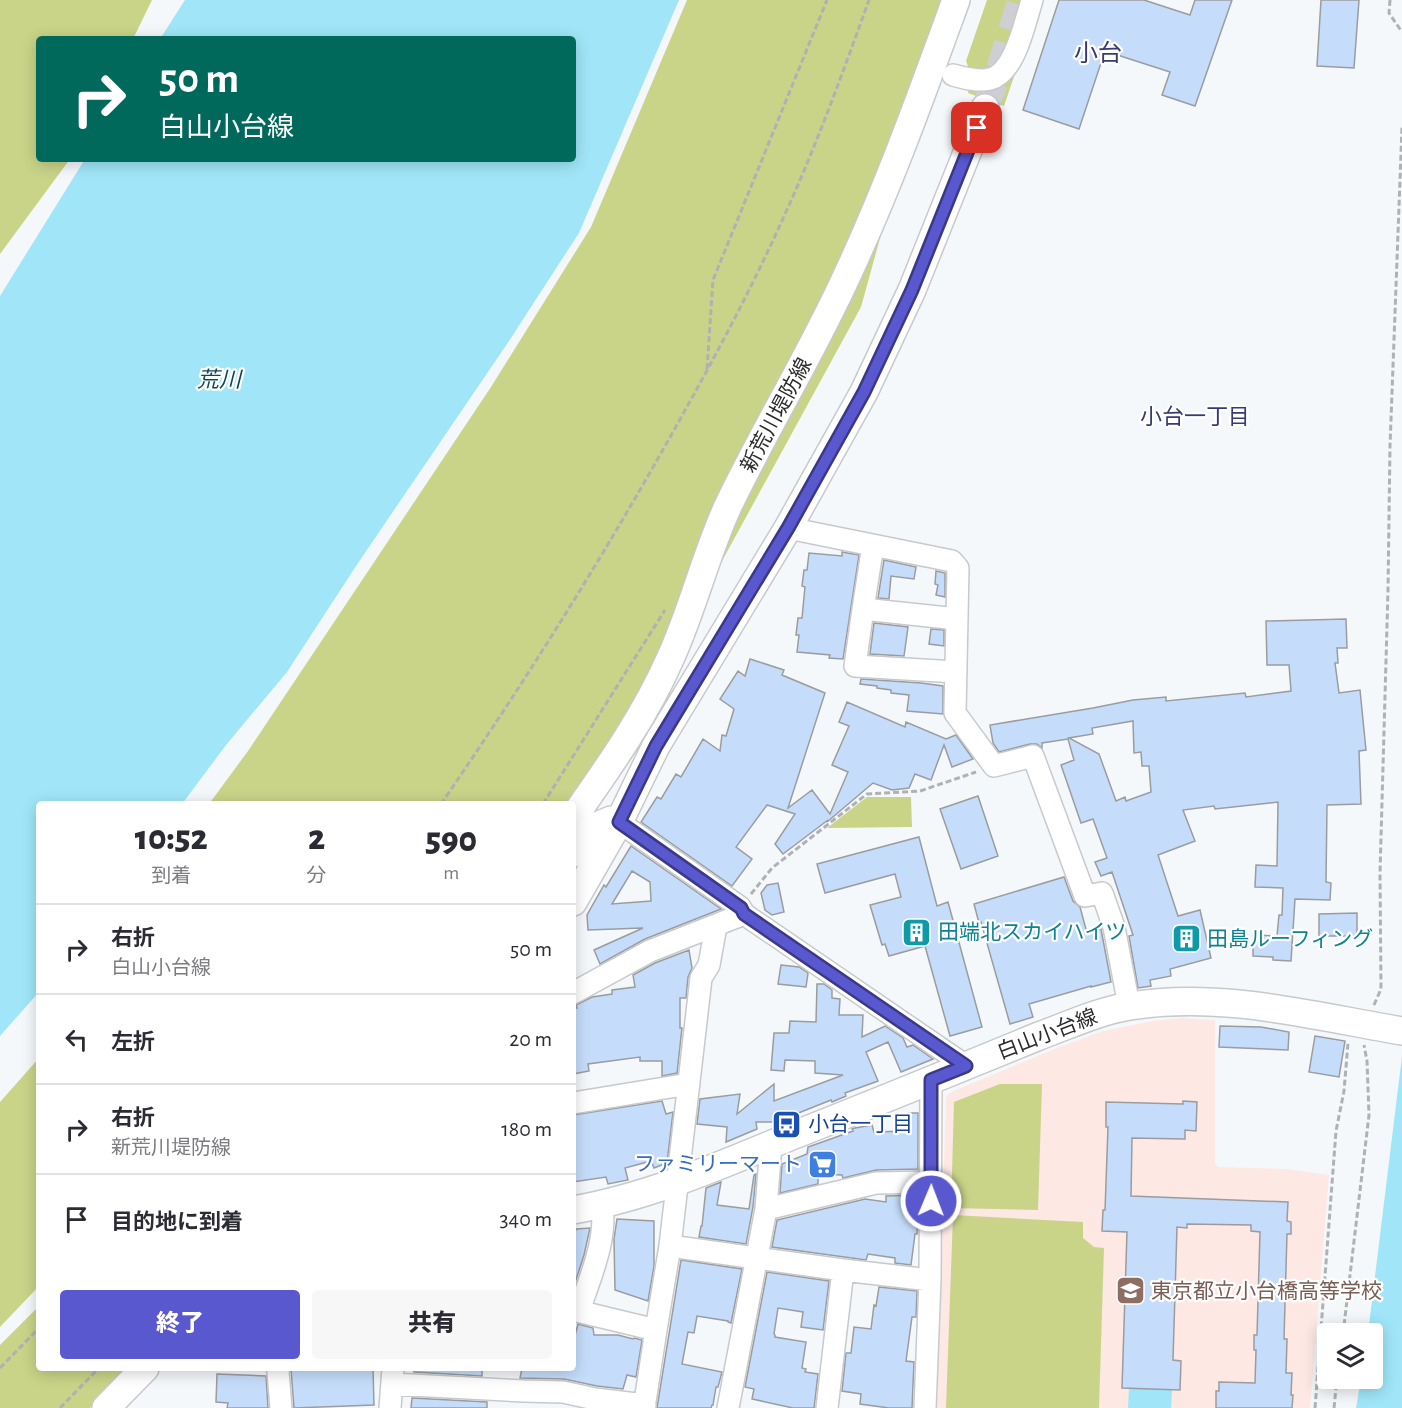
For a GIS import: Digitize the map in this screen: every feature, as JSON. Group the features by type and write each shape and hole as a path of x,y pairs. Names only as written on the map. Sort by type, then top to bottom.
{"main road":[{"name":"新荒川堤防線","path":"576,813 636,723 670,660 725,513 821,329 870,224 920,101 956,0"},
{"path":"576,897 619,822 656,746 788,528 864,392 912,290 985,108"},
{"path":"576,851 599,825 611,820 619,822"},
{"name":"白山小台線","path":"576,1209 646,1193 1079,1020 1129,1006 1198,1000 1241,1004 1289,1011 1362,1028 1402,1032"},
{"path":"106,1408 144,1372"}],"street":[{"path":"953,75 979,80 991,79 1002,74 1014,56 1032,0"},
{"path":"788,528 952,561 958,568 955,713 993,766 1033,756 1085,896 1102,893 1114,927 1129,1006"},
{"path":"873,545 855,666 956,672"},
{"path":"863,609 957,619"},
{"path":"619,822 742,911 966,1066"},
{"path":"576,991 650,951 716,926 742,911"},
{"path":"390,1408 392,1376 524,1391 563,1392 594,1403 644,1407 670,1246 701,978 709,965 716,926"},
{"path":"925,1408 930,1280 931,1080"},
{"path":"576,1103 689,1084"},
{"path":"728,1408 766,1209 771,1144"},
{"path":"766,1209 876,1183 931,1182"},
{"path":"602,1205 604,1221 601,1239 596,1259 576,1311 656,1330"},
{"path":"670,1246 930,1280"},
{"path":"827,1408 843,1270"},
{"path":"278,1371 281,1408"}],"path":[{"path":"707,371 714,280 826,0"},
{"path":"443,801 540,656 609,546 707,371 786,213 832,101 869,0"},
{"path":"1390,0 1389,13 1402,32"},
{"path":"1315,1408 1336,1131 1344,1091 1362,1028 1381,989 1380,873 1390,447 1402,127"},
{"path":"742,911 772,868 867,794 920,791 993,766"},
{"path":"1344,1323 1369,1115 1367,1062 1362,1028"},
{"path":"0,1368 36,1331"},
{"path":"60,1408 96,1371"},
{"path":"1334,1408 1336,1389"}],"shaded area":[{"name":"東京都立小台橋高等学校","path":"1181,1018 1215,1020 1215,1163 1218,1167 1288,1169 1329,1175 1310,1408 937,1408 946,1097 949,1093 1103,1031 1152,1021"}],"green space":[{"path":"0,0 152,0 134,36 36,36 36,162 68,162 0,254"},
{"path":"687,0 946,0 861,307 687,625 574,801 211,801 248,751 491,387 591,227"},
{"path":"987,0 1024,0 1004,58 987,71 969,69 966,61"},
{"path":"1018,65 1004,106 968,93 969,87"},
{"path":"867,797 911,797 912,827 827,828"},
{"path":"36,1061 36,1289 0,1327 0,1102"},
{"path":"1000,1084 1042,1084 1038,1210 951,1208 954,1102"},
{"path":"953,1215 1083,1222 1083,1238 1094,1247 1104,1248 1099,1408 946,1408"},
{"path":"36,1309 36,1371 127,1371 90,1408 0,1408 0,1345"}],"water":[{"name":"荒川","path":"185,0 679,0 579,233 287,672 226,745 184,801 36,801 36,995 0,1036 0,296 83,162 576,162 576,36 162,36"},
{"path":"1402,1056 1402,1408 1356,1408 1359,1389 1383,1389 1383,1323 1369,1323"},
{"path":"1129,1388 1172,1390 1171,1408 1128,1408"}],"building":[{"path":"1059,0 1144,0 1190,15 1195,0 1232,0 1195,106 1162,95 1170,72 1105,51 1079,129 1023,110"},
{"path":"1321,0 1359,0 1354,68 1317,66"},
{"path":"842,552 859,555 843,659 829,658 830,655 797,652 798,618 802,618 805,587 802,586 809,553 842,556"},
{"path":"884,560 916,567 914,579 891,576 889,599 878,598"},
{"path":"936,571 945,573 945,597 936,595 938,585 935,584"},
{"path":"1346,619 1347,648 1337,648 1338,663 1335,663 1339,693 1360,690 1366,750 1359,751 1361,804 1327,805 1326,882 1331,883 1330,900 1295,899 1291,961 1253,956 1253,935 1277,936 1279,915 1282,915 1283,888 1255,887 1256,865 1277,866 1278,802 1183,810 1195,841 1158,855 1178,916 1200,910 1211,958 1170,969 1171,976 1150,980 1151,986 1138,988 1129,936 1133,935 1112,872 1101,876 1095,862 1107,858 1093,819 1081,823 1061,765 1074,760 1068,739 1042,743 1042,748 1037,744 1030,744 999,752 993,743 990,725 1133,700 1166,697 1166,701 1245,693 1246,697 1291,691 1289,665 1267,665 1266,621","holes":["1133,721 1134,753 1141,752 1142,766 1149,766 1151,792 1126,801 1125,797 1116,801 1099,754 1069,738 1093,734 1092,728"]},
{"path":"874,623 908,627 904,656 870,654"},
{"path":"931,629 944,630 944,646 929,644"},
{"path":"750,659 784,670 782,675 825,693 788,808 812,790 830,814 848,772 832,765 849,726 839,722 847,702 905,727 906,722 946,739 956,735 973,759 952,767 944,745 931,780 915,774 909,788 892,790 873,783 827,822 828,820 783,854 775,844 795,814 767,805 736,847 752,859 732,886 641,822 657,797 661,799 676,774 681,777 703,739 720,751 722,735 726,736 734,709 720,699 738,671 745,676"},
{"path":"861,679 943,686 943,714 907,711 909,695 891,693 891,690 860,684"},
{"path":"978,796 998,856 961,869 940,809"},
{"name":"田端北スカイハイツ","path":"919,837 937,906 948,902 982,1027 950,1036 925,946 889,956 885,944 882,945 870,905 901,897 895,874 825,893 817,864"},
{"path":"631,846 721,909 645,939 600,964 594,950 643,928 588,930 587,915 604,885 606,887","holes":["632,871 650,882 651,901 612,904"]},
{"path":"1064,877 1073,901 1080,907 1087,933 1101,929 1111,982 1029,1004 1033,1017 1010,1024 974,904"},
{"path":"778,883 784,912 772,915 765,910 761,893 767,885"},
{"path":"1357,913 1357,936 1319,936 1319,914"},
{"path":"689,950 692,968 688,977 686,998 680,998 680,1028 682,1028 677,1073 662,1076 662,1061 640,1061 640,1057 588,1064 589,1071 576,1073 576,1005 592,997 612,994 612,990 635,987 633,975 655,963"},
{"path":"781,965 799,967 808,973 806,987 778,984"},
{"path":"817,984 824,984 832,990 832,998 840,999 839,1015 863,1015 862,1037 885,1026 903,1038 907,1047 913,1045 933,1059 901,1072 888,1042 866,1052 878,1081 845,1093 846,1096 776,1122 756,1122 757,1129 726,1142 727,1127 697,1124 700,1099 740,1094 737,1114 774,1084 774,1101 843,1075 815,1073 815,1061 785,1060 784,1071 771,1070 774,1033 789,1033 790,1021 816,1022"},
{"path":"1220,1026 1261,1027 1289,1032 1288,1050 1219,1047"},
{"path":"1315,1036 1345,1041 1339,1077 1309,1072"},
{"path":"662,1101 666,1114 673,1112 667,1163 654,1168 651,1161 625,1168 628,1180 608,1184 606,1177 576,1182 576,1115"},
{"path":"1183,1101 1197,1102 1196,1131 1185,1130 1185,1139 1132,1138 1131,1196 1288,1202 1287,1221 1291,1222 1291,1234 1287,1234 1284,1339 1287,1339 1286,1373 1292,1373 1292,1408 1216,1408 1216,1391 1219,1391 1219,1382 1255,1383 1254,1335 1257,1335 1260,1232 1251,1231 1251,1225 1187,1224 1187,1228 1177,1227 1173,1360 1181,1361 1180,1390 1122,1388 1127,1232 1102,1231 1108,1127 1106,1127 1106,1102 1183,1104"},
{"path":"908,1113 918,1113 918,1169 876,1170 843,1178 842,1175 818,1174 818,1184 780,1193 782,1164 807,1154 808,1147 853,1131 852,1129 872,1125 874,1132 908,1131"},
{"path":"756,1174 746,1244 699,1237 706,1188 721,1182 717,1205 749,1209"},
{"path":"918,1195 917,1234 915,1234 911,1265 895,1263 895,1258 868,1254 866,1260 772,1247 777,1220 865,1199 886,1202 886,1196"},
{"path":"617,1219 654,1221 654,1266 648,1301 615,1290 614,1239"},
{"path":"590,1228 576,1280 576,1230"},
{"path":"681,1260 742,1269 731,1323 697,1316 694,1333 688,1332 682,1364 722,1372 711,1408 657,1408"},
{"path":"767,1272 829,1281 823,1330 801,1327 803,1312 778,1308 774,1334 775,1337 806,1342 802,1368 806,1369 805,1372 818,1374 814,1408 793,1408 752,1399 754,1389 745,1387"},
{"path":"879,1287 917,1291 916,1317 912,1317 906,1361 914,1362 912,1408 860,1404 861,1394 842,1391 846,1353 851,1353 854,1327 871,1329"},
{"path":"578,1324 593,1328 594,1335 618,1335 642,1340 636,1377 627,1375 623,1389 564,1379 520,1378 521,1371 576,1371"},
{"path":"291,1371 373,1371 374,1405 294,1408"},
{"path":"482,1371 482,1376 414,1372"},
{"path":"217,1374 266,1376 268,1408 227,1408 228,1403 216,1402"},
{"path":"412,1398 487,1402 487,1408 411,1408"}],"tunnel":[{"path":"985,108 1021,0"}],"place":[{"name":"田端北スカイハイツ","path":"917,932"},
{"name":"田島ルーフィング","path":"1186,939"},
{"name":"小台一丁目","path":"787,1124"},
{"name":"ファミリーマート","path":"823,1164"},
{"name":"東京都立小台橋高等学校","path":"1130,1291"}],"district":[{"name":"小台","path":"1098,53"},
{"name":"小台一丁目","path":"1195,416"}],"route":[{"path":"931,1201 931,1080 966,1066 744,914 741,908 619,822 669,723 788,528 864,392 912,290 977,128"}]}
